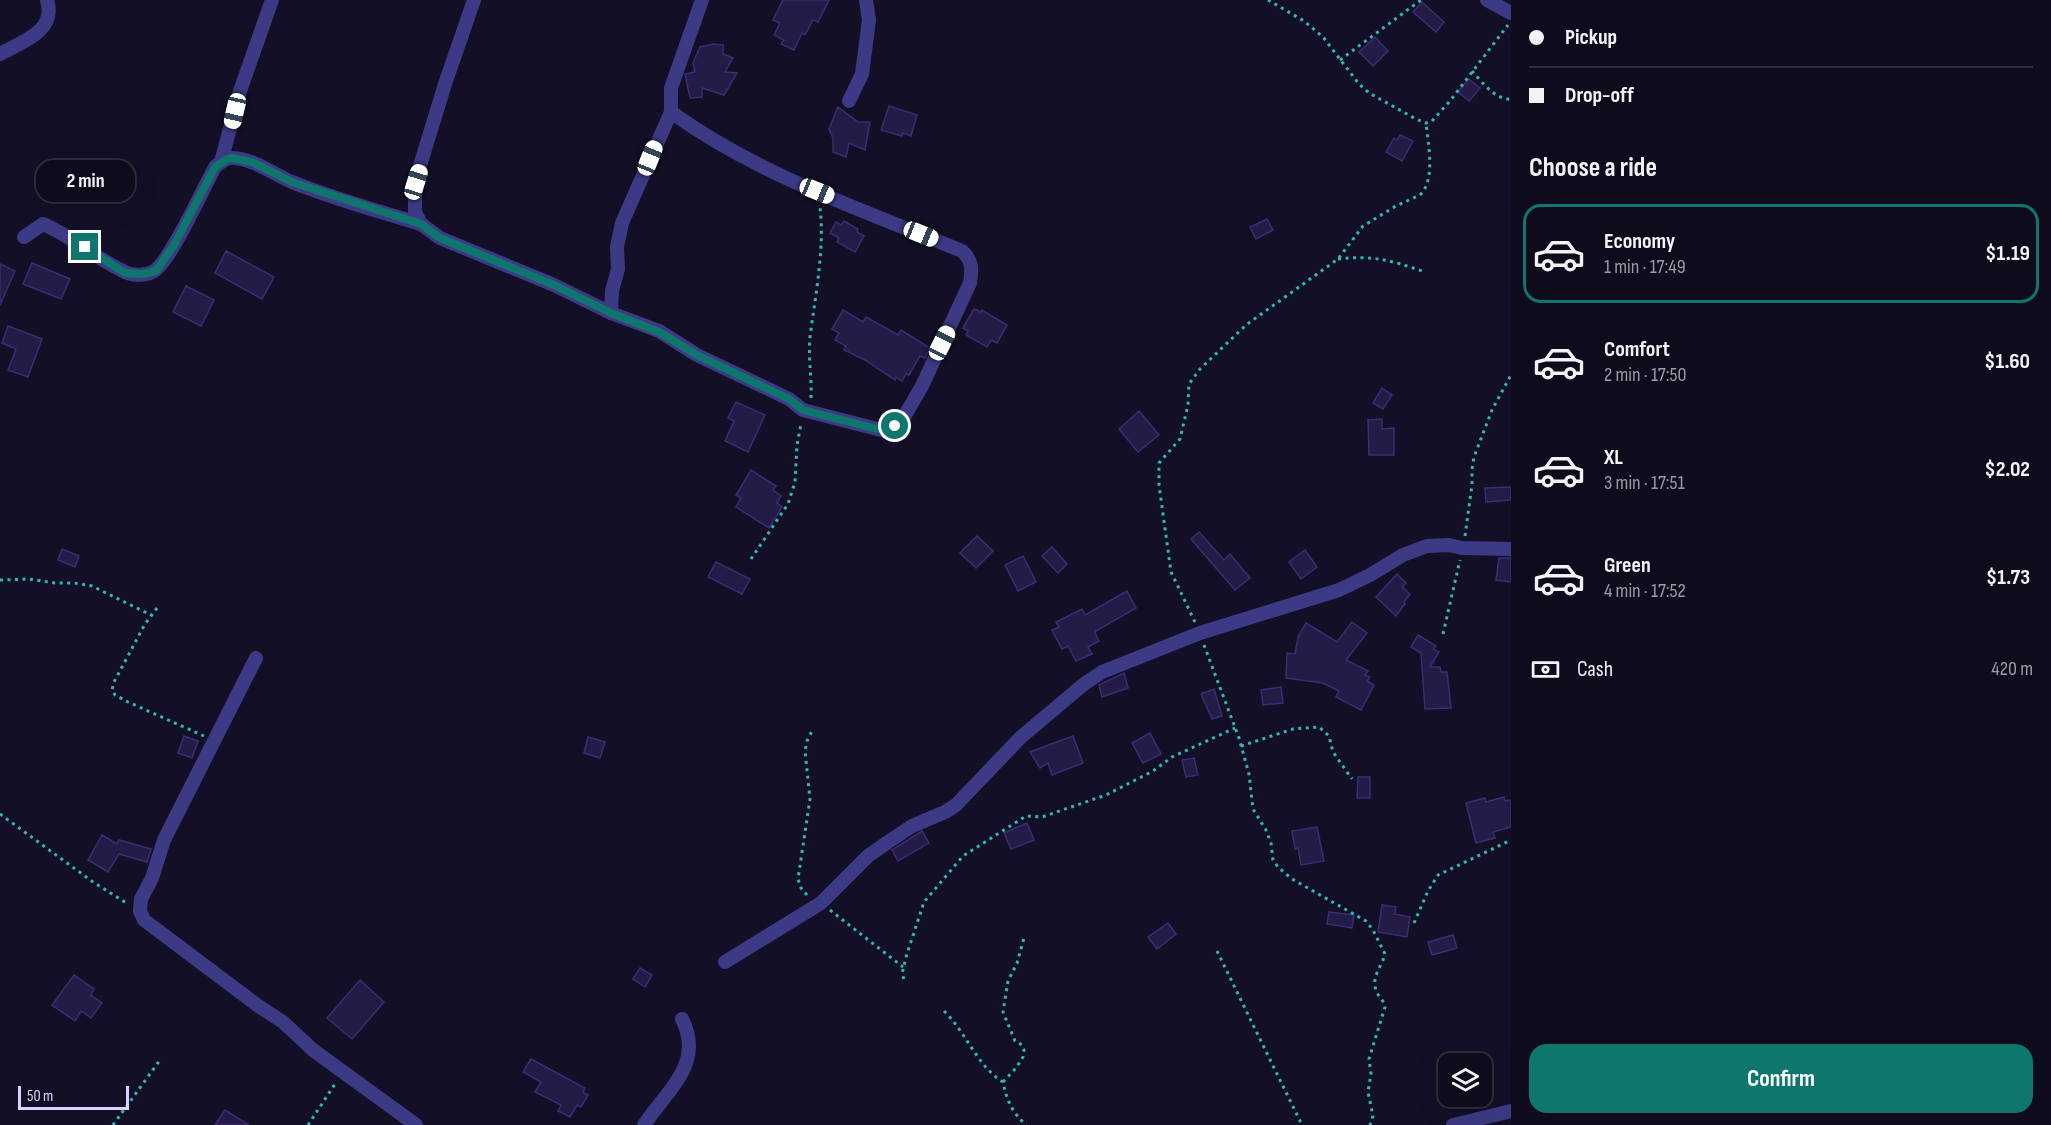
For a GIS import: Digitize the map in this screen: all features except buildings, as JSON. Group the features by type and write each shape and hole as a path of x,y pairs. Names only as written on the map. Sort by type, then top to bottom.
{"street":[{"path":"0,54 32,37 47,24 50,9 47,0"},
{"path":"221,162 240,91 272,0"},
{"path":"421,224 415,212 416,182 445,84 474,0"},
{"path":"611,313 612,291 618,269 617,247 622,223 671,112 671,88 702,0"},
{"path":"849,102 862,74 869,20 866,0"},
{"path":"1487,0 1511,13"},
{"path":"24,237 43,225 58,230 125,273 143,274 156,271 174,245 215,167 231,158 252,162 292,182 421,224 440,238 659,332 697,355 789,399 806,411 881,430 895,426 904,417 922,386 970,283 972,266 968,256 962,251 771,172 699,132 671,112"},
{"path":"590,302 612,291"},
{"path":"725,962 821,903 868,856 888,842 912,826 956,805 1020,738 1084,684 1102,672 1200,633 1313,600 1339,590 1403,555 1428,546 1511,549"},
{"path":"256,658 164,840 152,878 141,899 140,911 144,920 283,1022 313,1050 417,1125"},
{"path":"644,1125 685,1071 690,1051 688,1031 682,1020"},
{"path":"1453,1125 1511,1111"}],"path":[{"path":"1268,0 1304,21 1323,37 1359,84 1369,93 1426,123 1432,121 1438,114 1511,21"},
{"path":"1340,60 1421,0"},
{"path":"1472,71 1490,90 1505,99 1511,99"},
{"path":"1371,1125 1373,1116 1368,1092 1371,1074 1369,1059 1385,1007 1376,991 1375,977 1385,954 1366,921 1292,879 1273,860 1271,843 1266,830 1253,809 1249,774 1235,728 1200,633 1171,572 1158,463 1180,439 1188,405 1189,384 1200,369 1246,325 1338,259 1363,226 1382,213 1424,191 1428,184 1430,155 1426,123"},
{"path":"751,559 788,504 795,482 797,445 812,386 810,339 822,223 817,191"},
{"path":"1338,259 1354,257 1386,259 1422,271"},
{"path":"1443,634 1462,548 1474,457 1492,410 1511,375"},
{"path":"0,580 29,579 55,584 74,583 92,586 151,615"},
{"path":"157,608 120,669 112,690 115,695 128,702 214,740"},
{"path":"904,979 903,967 924,902 963,856 1026,816 1042,818 1106,795 1153,771 1172,757 1235,728"},
{"path":"1241,746 1293,729 1319,728 1329,736 1333,752 1352,779"},
{"path":"813,729 805,751 810,800 798,879 805,893 903,967"},
{"path":"0,814 93,882 140,911"},
{"path":"1414,923 1428,891 1438,876 1511,840"},
{"path":"1003,1082 1023,1057 1022,1045 1015,1041 1003,1012 1008,981 1017,963 1024,938"},
{"path":"1217,951 1302,1125"},
{"path":"944,1011 955,1021 993,1076 1003,1082 1007,1100 1015,1115 1026,1125"},
{"path":"113,1125 160,1060"},
{"path":"308,1125 343,1071"}],"route":[{"path":"85,247 125,273 143,274 156,271 174,245 215,167 231,158 252,162 292,182 421,224 440,238 659,332 697,355 789,399 803,410 881,430 895,426"}]}
